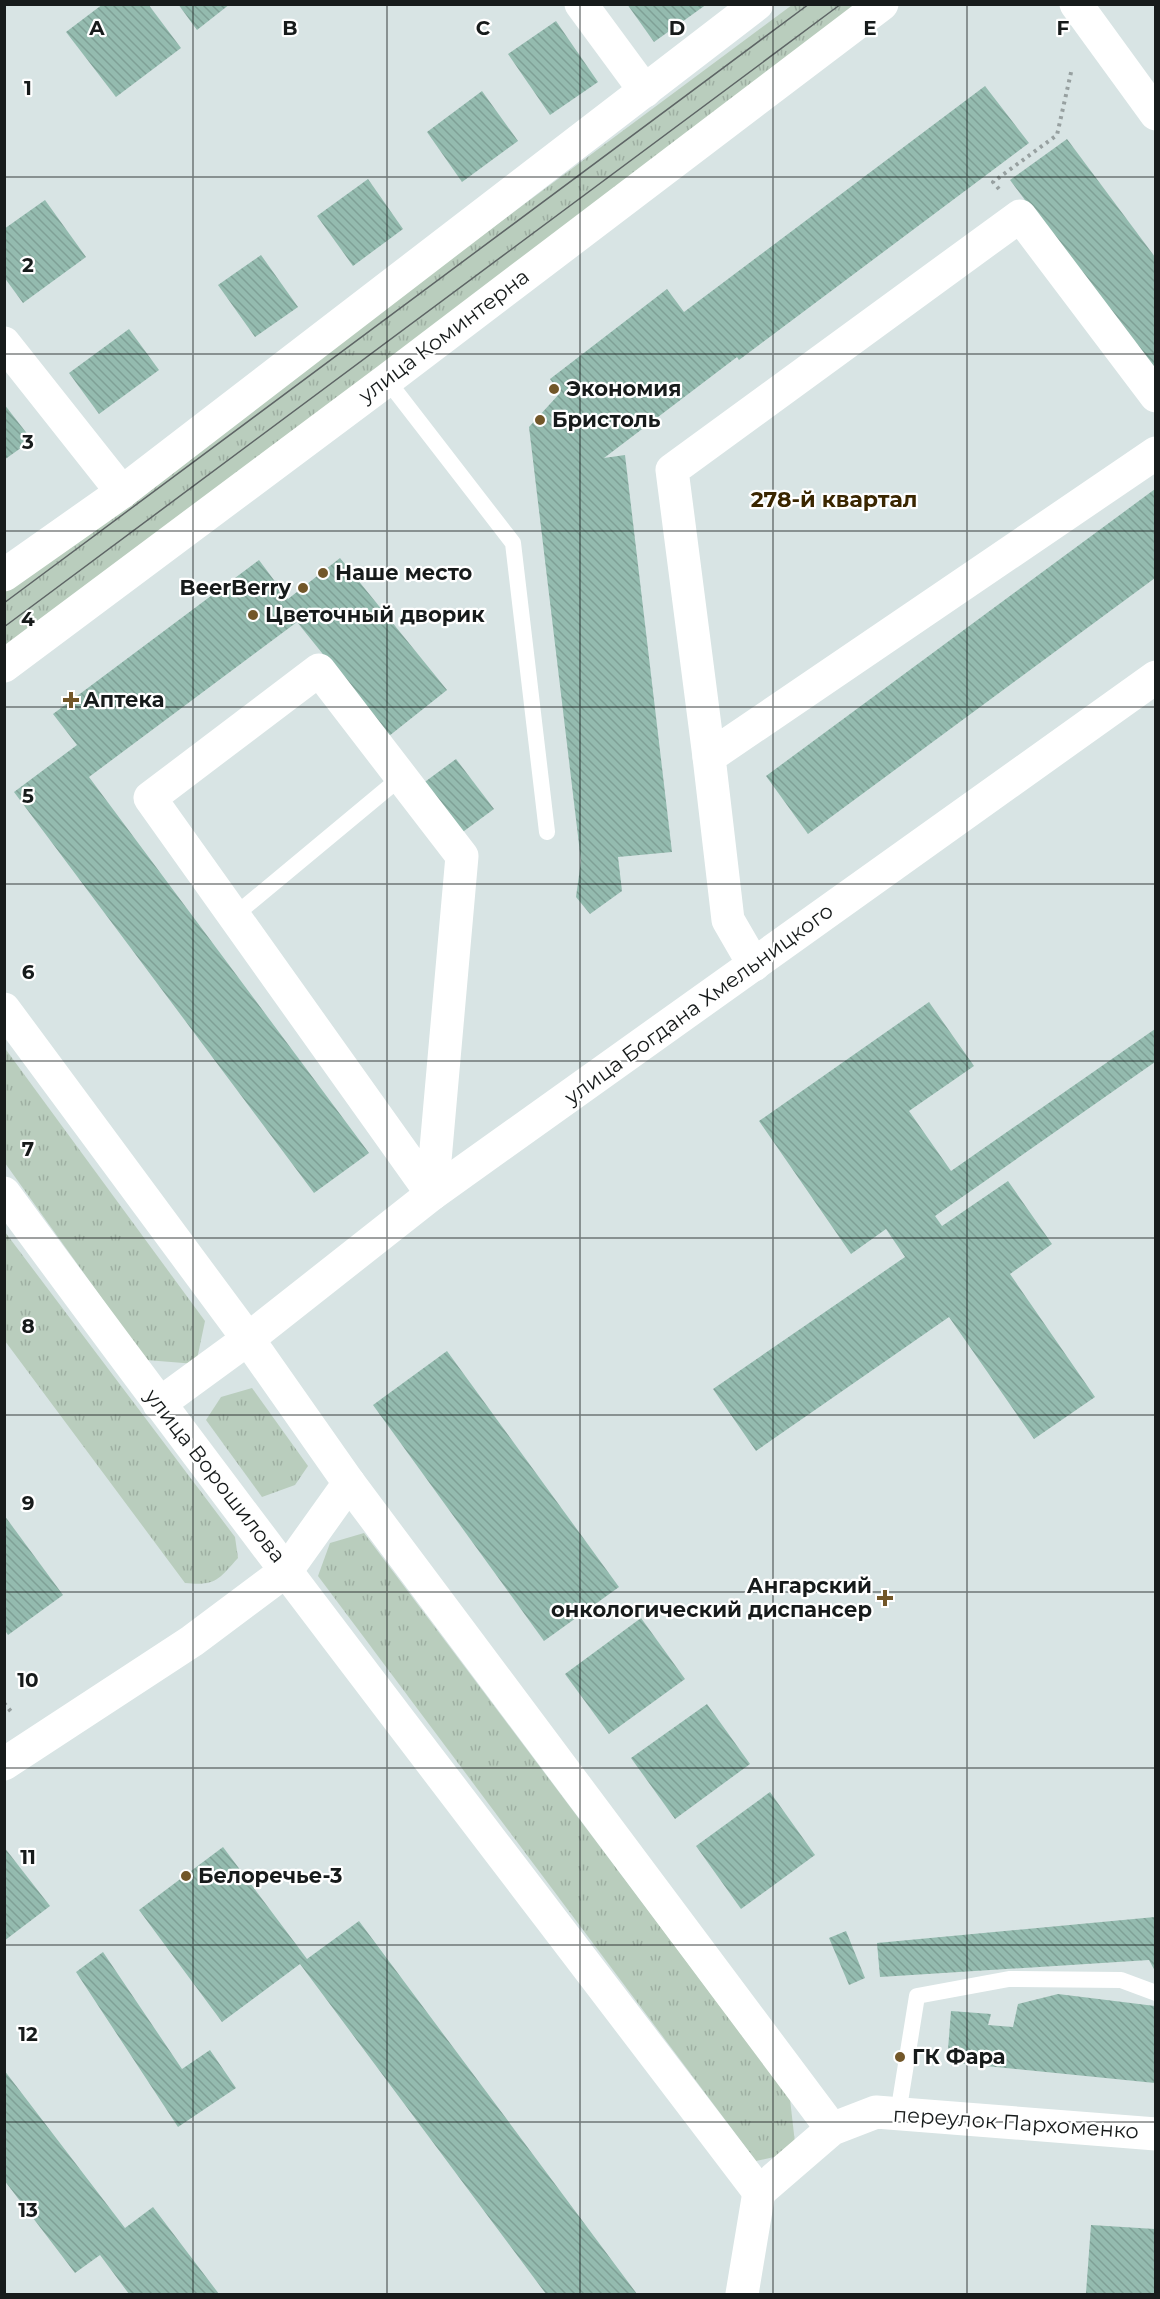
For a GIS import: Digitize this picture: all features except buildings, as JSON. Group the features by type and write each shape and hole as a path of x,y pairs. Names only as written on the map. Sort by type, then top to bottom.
{"street":[{"path":"581,4 645,91"},
{"path":"4,575 122,492 757,4"},
{"name":"улица Коминтерна","path":"4,666 387,380 882,4"},
{"path":"1076,4 1155,114"},
{"path":"754,965 728,920 710,757 672,470 1020,216 1155,396"},
{"path":"4,343 122,492"},
{"path":"710,757 1155,453"},
{"path":"319,670 462,856 432,1194 150,798 319,670"},
{"name":"улица Богдана Хмельницкого","path":"159,1404 248,1339 432,1194 1155,677"},
{"path":"4,1009 248,1339 349,1483 832,2129"},
{"name":"улица Ворошилова","path":"4,1193 159,1404 287,1570 192,1641 4,1764"},
{"path":"349,1483 287,1570 759,2193"},
{"path":"742,2295 759,2193 832,2129 887,2113"},
{"name":"переулок Пархоменко","path":"887,2113 1155,2134"}],"lane":[{"path":"387,380 513,543 547,832"},
{"path":"234,916 400,778"},
{"path":"887,2113 916,1996 1009,1979 1121,1980 1155,1993"}],"path":[{"path":"1020,216 993,182 1057,135 1072,68"},
{"path":"4,1703 14,1715"}],"green space":[{"path":"792,5 865,5 5,646 4,591"},
{"path":"4,1047 205,1321 196,1364 146,1360 5,1163"},
{"path":"5,1232 235,1537 238,1558 216,1580 204,1583 185,1583 5,1341"},
{"path":"252,1388 308,1466 295,1485 262,1497 206,1420 221,1397"},
{"path":"364,1533 790,2099 796,2152 756,2161 318,1576 330,1543"}],"tram line":[{"path":"4,603 809,4"},
{"path":"4,627 841,4"}],"place":[{"name":"Экономия","path":"554,389"},
{"name":"Бристоль","path":"540,420"},
{"name":"Наше место","path":"323,573"},
{"name":"BeerBerry","path":"303,588"},
{"name":"Цветочный дворик","path":"253,615"},
{"name":"Аптека","path":"71,700"},
{"name":"Ангарский онкологический диспансер","path":"885,1598"},
{"name":"Белоречье-3","path":"186,1876"},
{"name":"ГК Фара","path":"900,2057"}],"district":[{"name":"278-й квартал","path":"834,499"}]}
